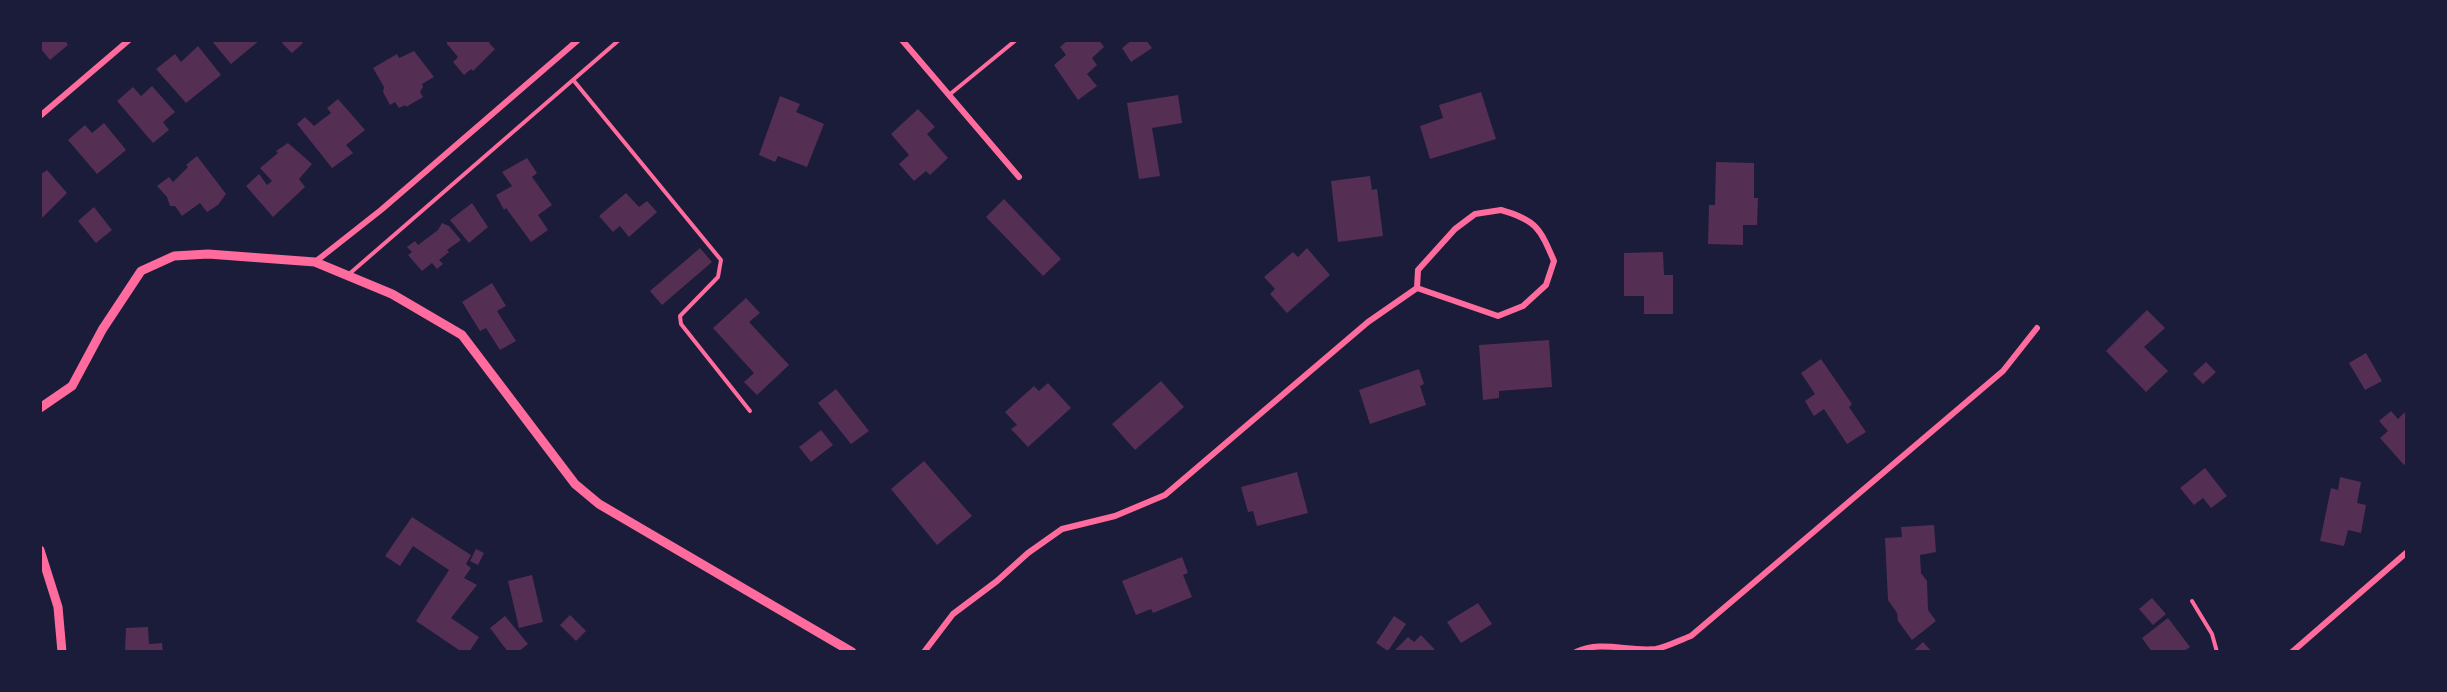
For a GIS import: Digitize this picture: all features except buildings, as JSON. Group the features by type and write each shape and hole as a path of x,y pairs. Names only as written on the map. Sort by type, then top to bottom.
{"street":[{"path":"40,116 129,40"},
{"path":"315,262 381,210 578,40"},
{"path":"902,40 1019,177"},
{"path":"1501,210 1526,217 1544,237 1554,261 1546,285 1523,306 1498,316 1417,288 1418,270 1455,229 1475,214 1501,210"},
{"path":"40,408 72,386 102,330 141,272 174,256 186,255 208,254 315,262 392,294 462,335 575,484 599,504 852,651"},
{"path":"924,651 953,614 997,581 1028,553 1062,529 1115,516 1165,495 1368,321 1417,288"},
{"path":"1576,651 1591,645 1625,650 1658,649 1691,636 2003,371 2037,328"},
{"path":"40,550 58,608 62,651"},
{"path":"2292,651 2406,553"}],"lane":[{"path":"347,275 620,40"},
{"path":"949,96 1016,40"},
{"path":"574,81 721,260 718,277 680,316 681,324 750,411"},
{"path":"2192,601 2212,634 2217,651"}]}
